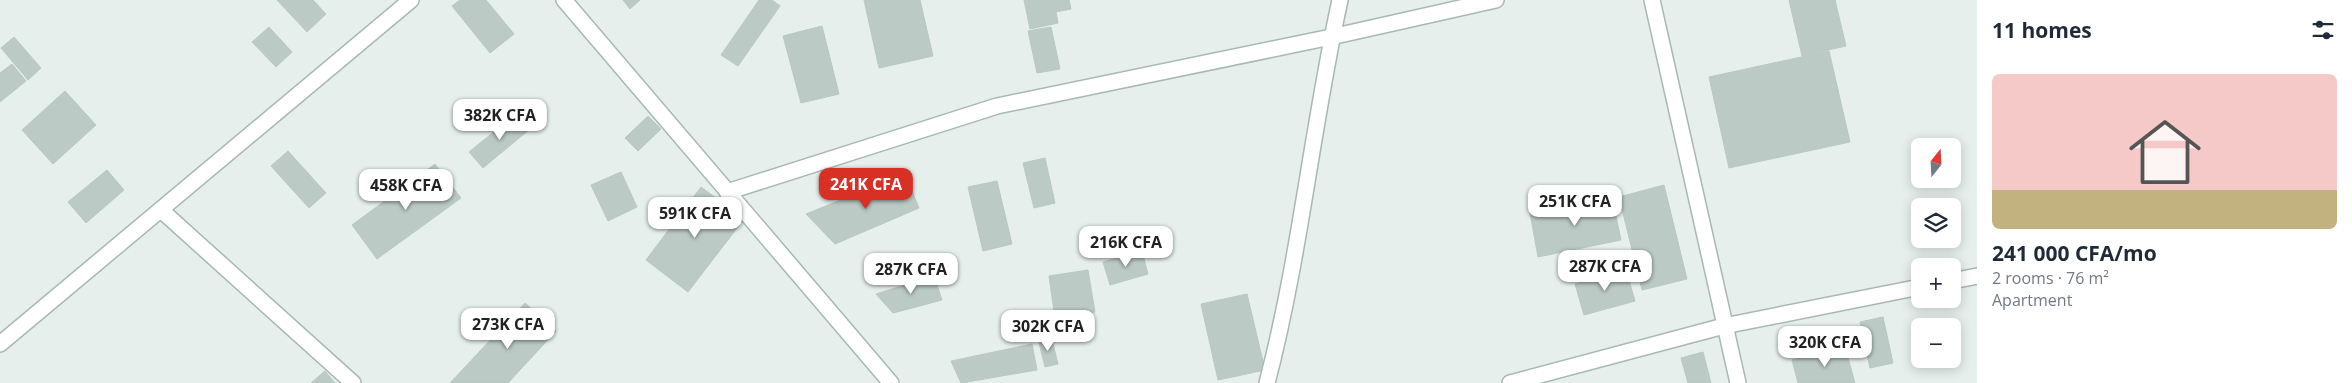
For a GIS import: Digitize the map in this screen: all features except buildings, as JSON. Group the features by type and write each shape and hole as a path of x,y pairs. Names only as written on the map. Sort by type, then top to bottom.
{"street":[{"path":"0,344 410,0"},
{"path":"564,0 891,383"},
{"path":"1267,383 1275,353 1304,201 1331,38 1340,0"},
{"path":"727,192 997,106 1331,38 1496,0"},
{"path":"1652,0 1738,383"},
{"path":"160,210 353,383"},
{"path":"1961,279 1977,276"},
{"path":"1510,383 1724,326 1911,289"}]}
